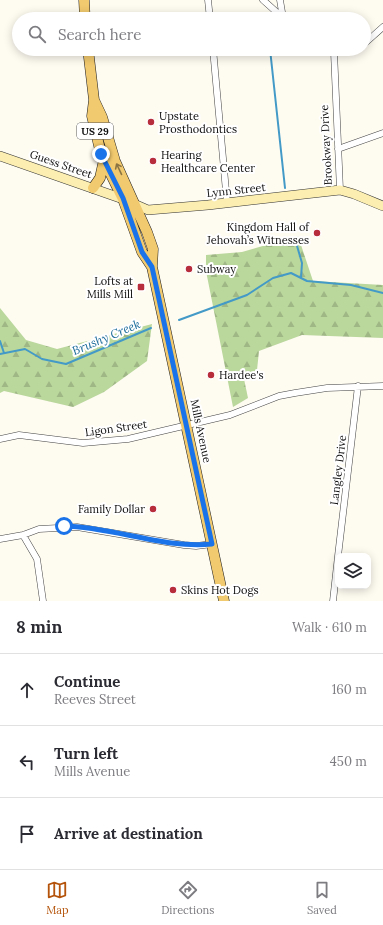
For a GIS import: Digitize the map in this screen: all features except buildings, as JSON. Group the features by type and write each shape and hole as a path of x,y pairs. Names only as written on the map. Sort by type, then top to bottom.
{"main road":[{"path":"84,0 85,12"},
{"name":"Mills Avenue","path":"89,56 94,100 92,116 104,160 123,198 142,252 152,267"},
{"name":"Mills Avenue","path":"94,100 102,117 115,162 153,249 152,267 224,601"},
{"path":"93,188 100,178 104,160"}],"street":[{"path":"208,0 209,12"},
{"path":"263,0 276,12"},
{"path":"280,0 282,12"},
{"path":"371,38 383,27"},
{"path":"214,56 227,202"},
{"name":"Brookway Drive","path":"334,56 340,190 383,206"},
{"path":"338,149 383,133"},
{"name":"Guess Street","path":"0,156 123,198 135,205"},
{"name":"Lynn Street","path":"135,205 150,210 340,190"},
{"name":"Ligon Street","path":"0,439 19,435 82,443 128,439 230,415 279,396 358,386 383,386"},
{"name":"Langley Drive","path":"338,553 358,386"},
{"path":"0,539 23,535 39,529 77,526 184,545 196,546 212,544"},
{"path":"23,535 37,559 43,601"},
{"name":"Langley Drive","path":"333,601 335,583"}],"green space":[{"path":"298,236 313,281 383,285 383,338 302,335 259,351 257,370 244,379 248,398 233,407 206,271 206,255 242,252"},
{"path":"0,308 26,340 57,349 152,324 147,361 104,392 73,407 4,391 0,393"}],"waterway":[{"path":"271,56 285,188"},
{"path":"295,239 302,263 301,278"},
{"name":"Brushy Creek","path":"179,320 247,295 273,278 291,273 307,281 351,285 383,293"},
{"name":"Brushy Creek","path":"0,354 25,349 42,359 66,364 151,328"},
{"path":"0,341 4,353"}],"place":[{"name":"Upstate Prosthodontics","path":"151,122"},
{"name":"Hearing Healthcare Center","path":"153,161"},
{"name":"Kingdom Hall of Jehovah’s Witnesses","path":"317,233"},
{"name":"Subway","path":"189,269"},
{"name":"Lofts at Mills Mill","path":"141,287"},
{"name":"Hardee's","path":"211,375"},
{"name":"Family Dollar","path":"153,509"},
{"name":"Skins Hot Dogs","path":"173,590"}],"route":[{"path":"64,526 92,528 196,546 212,544 159,292 152,267 142,252 123,198 101,154"}]}
